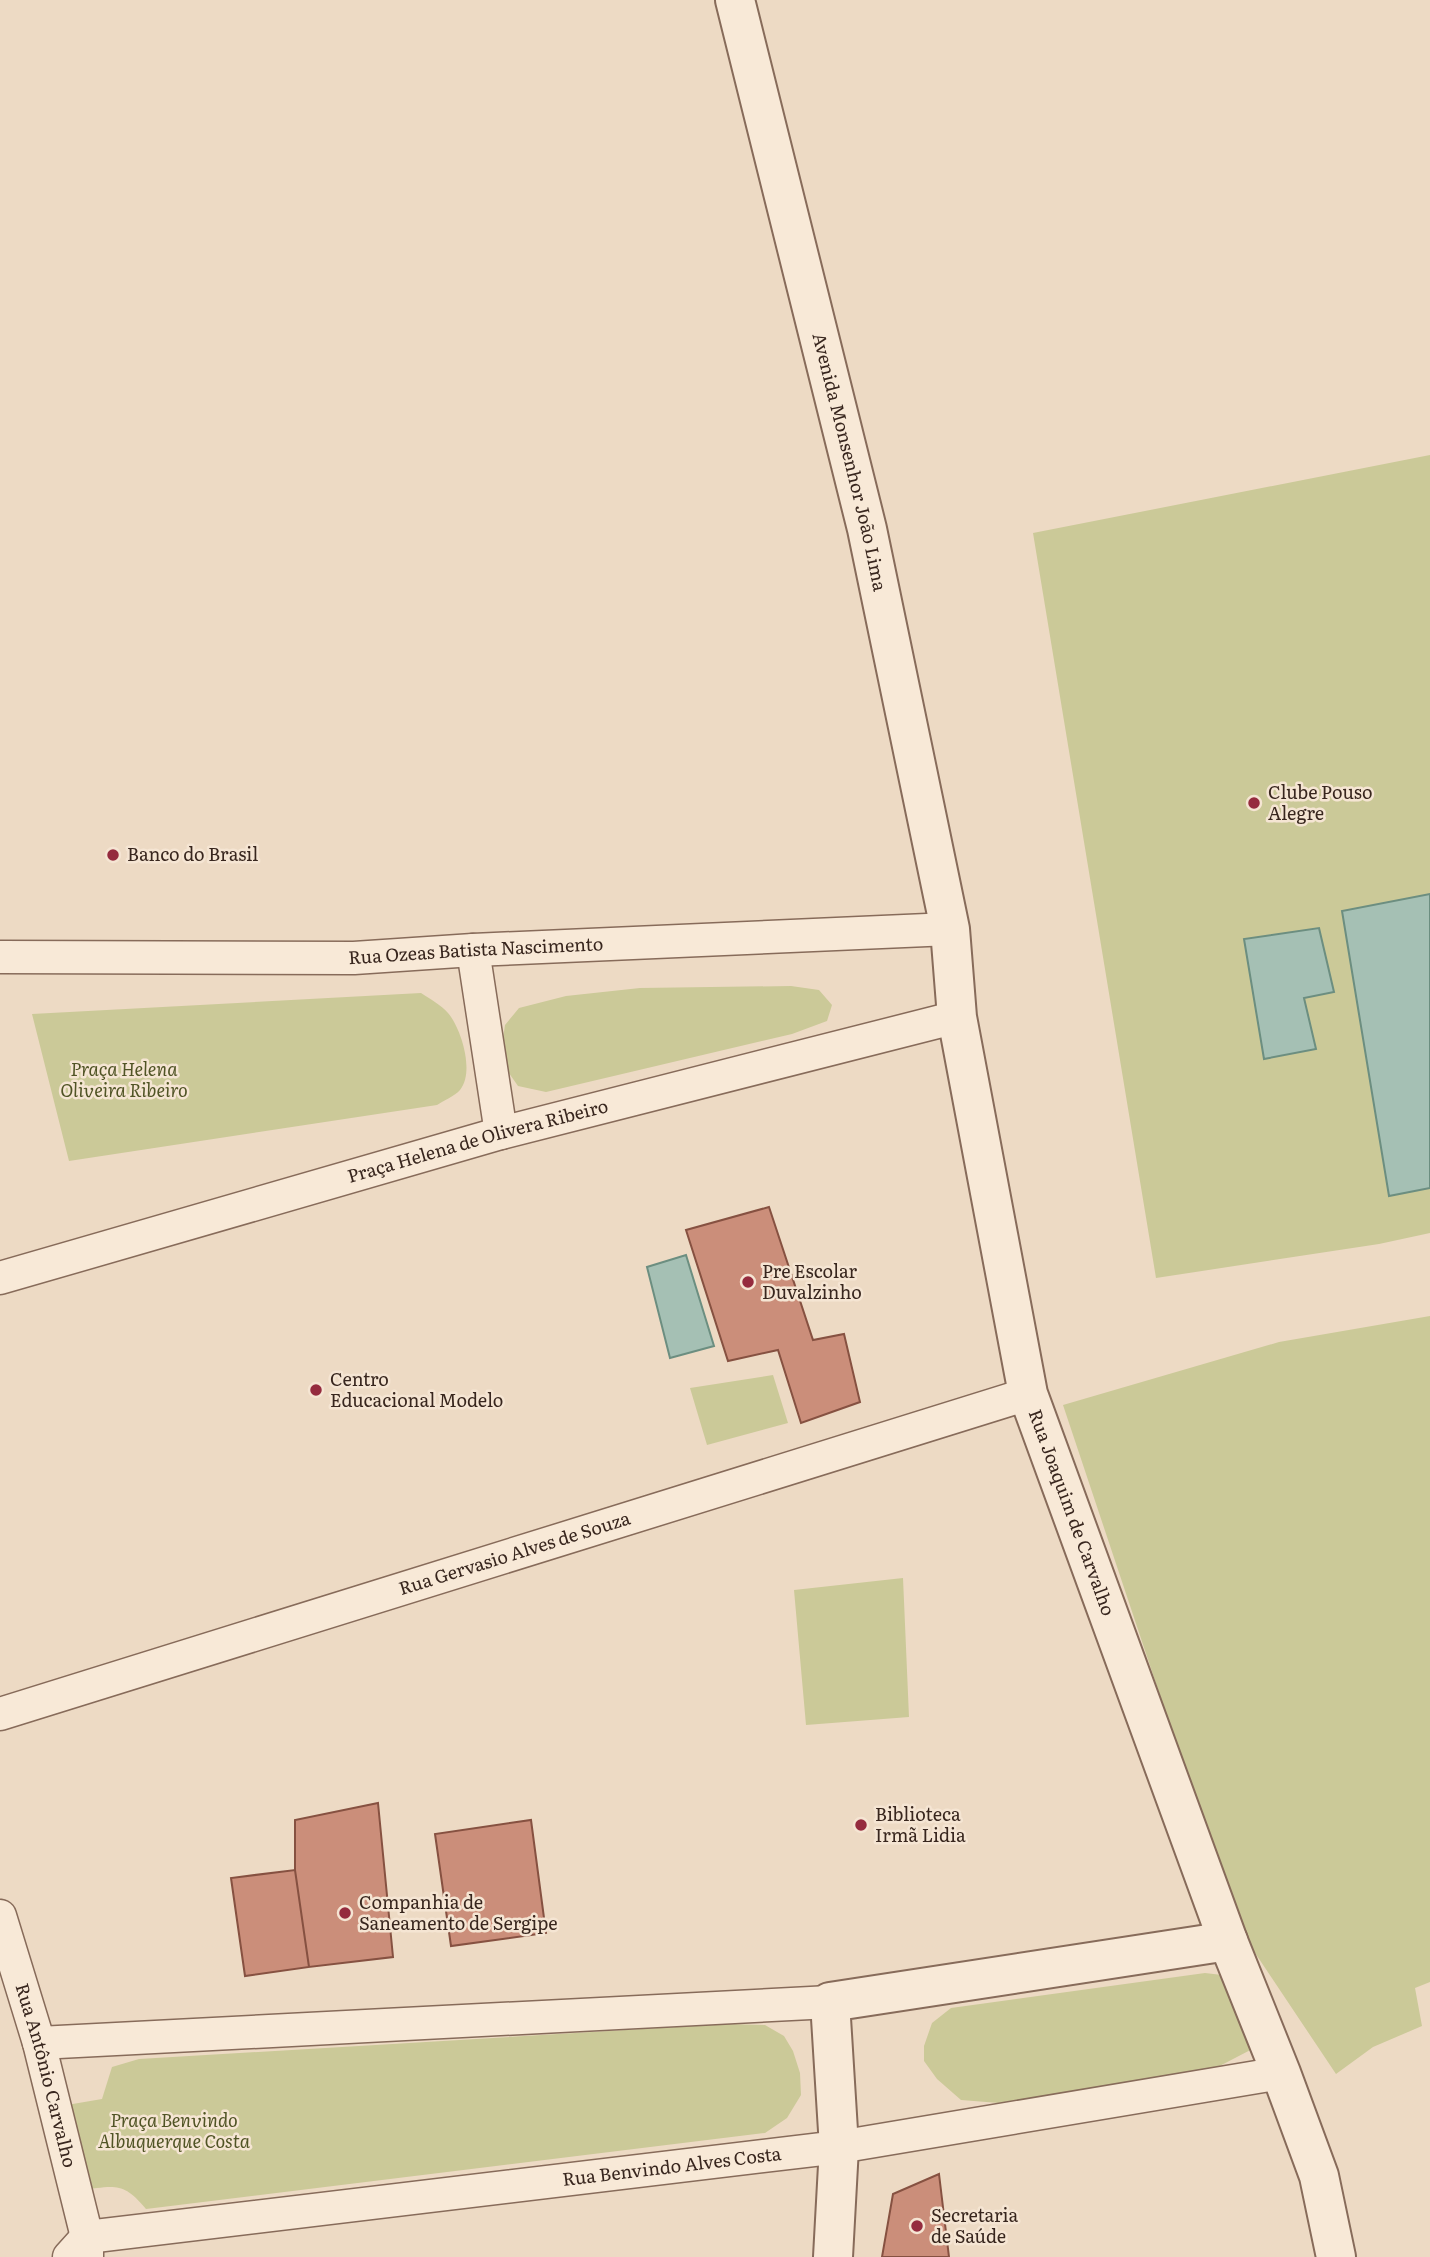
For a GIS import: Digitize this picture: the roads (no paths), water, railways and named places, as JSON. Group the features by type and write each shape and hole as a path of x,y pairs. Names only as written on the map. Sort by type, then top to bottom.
{"street":[{"name":"Avenida Monsenhor João Lima","path":"735,0 867,529 950,929"},
{"name":"Rua Ozeas Batista Nascimento","path":"0,957 354,958 472,950 950,929"},
{"name":"Rua Joaquim de Carvalho","path":"950,929 957,1017 1028,1394 1228,1941 1319,2176 1336,2257"},
{"path":"472,950 501,1133"},
{"name":"Praça Helena de Olivera Ribeiro","path":"0,1278 501,1133 957,1017"},
{"name":"Rua Gervasio Alves de Souza","path":"0,1714 1028,1394"},
{"name":"Rua Antônio Carvalho","path":"0,1916 39,2043 81,2250"},
{"path":"39,2043 830,2002 1228,1941"},
{"path":"830,2002 839,2147 833,2257"},
{"name":"Rua Benvindo Alves Costa","path":"81,2250 839,2147 1281,2073"}],"place":[{"name":"Clube Pouso Alegre","path":"1254,803"},
{"name":"Banco do Brasil","path":"113,855"},
{"name":"Pre Escolar Duvalzinho","path":"748,1282"},
{"name":"Centro Educacional Modelo","path":"316,1390"},
{"name":"Biblioteca Irmã Lidia","path":"861,1825"},
{"name":"Companhia de Saneamento de Sergipe","path":"345,1913"},
{"name":"Secretaria de Saúde","path":"917,2226"}],"park label":[{"name":"Praça Helena Oliveira Ribeiro","path":"124,1080"},
{"name":"Praça Benvindo Albuquerque Costa","path":"174,2131"}]}
